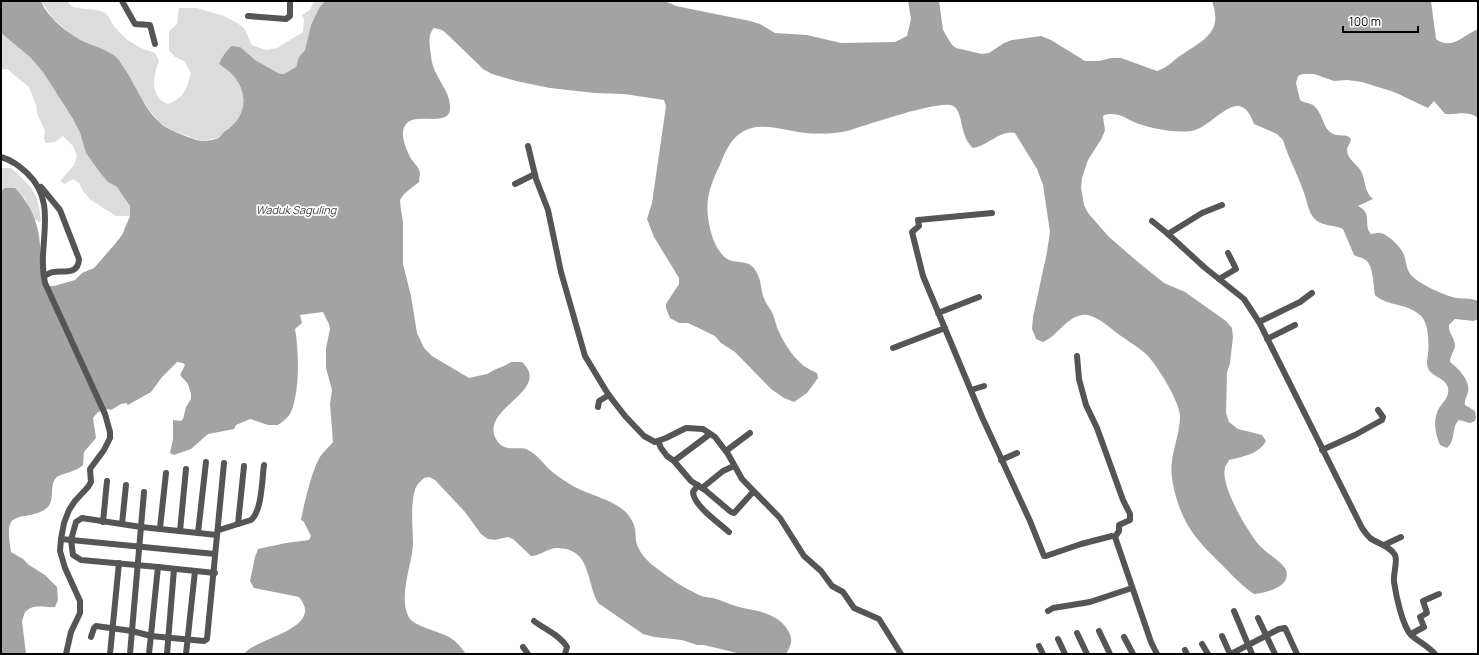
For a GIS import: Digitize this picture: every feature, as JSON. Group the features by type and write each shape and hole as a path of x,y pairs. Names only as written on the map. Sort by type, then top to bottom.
{"street":[{"path":"122,1 135,24 150,25 155,44"},
{"path":"248,16 277,17 286,19 290,16 290,1"},
{"path":"528,146 535,174 548,210 561,272 585,356 609,395 625,416 644,436 652,440 658,441 686,428 703,429 710,434 726,451 742,479 780,518 804,556 821,571 832,586 843,592 854,608 879,619 901,654"},
{"path":"1,157 17,164 44,190 60,210 79,259 79,262 70,272 54,271 45,280"},
{"path":"516,184 535,174"},
{"path":"38,185 43,198 46,219 42,264 45,280 104,412 110,432 110,438 104,450 90,469 91,482 69,510 64,523 60,551 65,568 80,601 80,613 71,632 66,654"},
{"path":"1168,234 1202,213 1222,205"},
{"path":"992,213 920,219 918,221 919,226 912,233 923,276 1001,460 1027,514 1044,556 1081,544 1112,536 1115,537"},
{"path":"1152,221 1244,299 1259,322 1362,528 1370,538 1392,551 1396,559 1394,577 1396,591 1406,626 1411,634 1435,654"},
{"path":"1219,279 1232,273 1236,269 1228,253"},
{"path":"1259,322 1300,302 1312,293"},
{"path":"938,313 979,297"},
{"path":"1267,339 1296,325"},
{"path":"893,348 945,328"},
{"path":"1077,356 1079,378 1086,405 1097,428 1123,500 1130,514 1130,520 1119,525 1119,531 1115,537"},
{"path":"971,390 984,386"},
{"path":"598,407 599,401 609,395"},
{"path":"1322,450 1355,435 1382,420 1383,417 1378,410"},
{"path":"726,451 750,433"},
{"path":"674,461 710,434"},
{"path":"658,441 667,456 674,461 691,481 700,486 732,513 753,492"},
{"path":"1001,460 1018,453"},
{"path":"198,533 206,462"},
{"path":"91,638 96,626 150,636 204,641 208,639 224,463"},
{"path":"215,573 81,560 73,555 71,540 76,522 82,518 140,527 198,533 218,532 251,520 255,517 259,505 264,465"},
{"path":"238,524 244,466"},
{"path":"729,532 703,509 695,500 693,492 722,471 734,466"},
{"path":"180,531 186,469"},
{"path":"160,528 166,473"},
{"path":"103,522 107,481"},
{"path":"122,524 126,485"},
{"path":"130,654 136,565 144,492"},
{"path":"1115,537 1155,653"},
{"path":"1384,545 1401,537"},
{"path":"61,539 215,554"},
{"path":"110,654 119,563"},
{"path":"150,654 150,636 158,567"},
{"path":"167,654 174,569"},
{"path":"186,654 195,571"},
{"path":"1048,611 1053,608 1090,602 1132,588"},
{"path":"1411,634 1424,628 1420,616 1427,613 1423,605 1423,601 1439,594"},
{"path":"1234,611 1252,654"},
{"path":"1258,618 1275,654"},
{"path":"534,621 564,643 567,647 565,654"},
{"path":"1222,636 1231,654 1279,628 1285,628 1298,654"},
{"path":"1099,632 1110,654"},
{"path":"1077,633 1087,654"},
{"path":"1124,637 1132,654"},
{"path":"1058,639 1065,654"},
{"path":"1202,644 1208,654"},
{"path":"1039,646 1043,654"},
{"path":"523,647 528,654"}],"shaded area":[{"path":"41,1 67,1 74,7 93,9 103,12 108,16 118,31 127,39 143,49 155,53 159,61 154,79 155,91 162,101 168,104 178,99 184,92 191,73 184,61 175,57 169,50 169,31 177,24 179,8 197,8 224,16 244,28 252,45 266,50 277,48 303,32 304,19 302,15 310,10 314,1 325,1 319,8 311,25 305,50 299,58 296,67 284,74 280,74 255,60 225,55 219,64 231,72 237,80 243,93 244,107 236,124 217,138 202,141 171,130 159,122 142,100 118,59 75,37 53,19"},
{"path":"1,33 30,57 43,72 73,119 80,133 86,153 108,182 117,187 130,206 130,216 116,216 91,200 83,191 79,183 73,179 65,184 60,181 74,165 77,156 73,146 63,136 55,142 46,143 44,139 45,131 37,113 36,105 29,87 7,69 1,70"},
{"path":"1,168 11,168 33,190 38,202 41,221 39,222 35,220 25,198 5,188 1,191"}],"water":[{"name":"Waduk Saguling","path":"1,1 41,1 48,14 60,26 81,40 114,55 117,58 150,112 156,119 171,130 196,140 203,141 219,138 237,120 243,105 241,89 237,81 231,73 219,64 228,49 232,46 240,47 255,60 280,74 284,74 296,67 299,57 305,50 311,25 319,8 325,1 665,1 676,6 750,21 760,24 775,33 807,35 841,43 895,42 907,36 911,19 908,1 939,1 943,30 952,45 956,48 982,54 989,53 1004,43 1012,40 1041,36 1051,40 1085,61 1121,58 1157,71 1168,66 1210,34 1215,20 1215,12 1212,1 1431,1 1436,39 1442,42 1452,43 1478,29 1478,118 1466,113 1445,114 1434,101 1428,108 1394,92 1362,82 1347,80 1334,81 1314,74 1303,74 1298,76 1296,83 1300,100 1314,106 1327,129 1333,134 1347,136 1351,139 1347,153 1350,159 1361,171 1368,193 1373,199 1358,206 1366,212 1367,227 1371,234 1383,234 1394,242 1403,252 1409,272 1421,283 1453,297 1478,301 1478,319 1474,321 1455,319 1449,325 1455,346 1450,362 1466,379 1468,384 1468,392 1465,405 1475,411 1475,421 1470,423 1459,420 1455,426 1450,445 1447,448 1440,445 1436,432 1436,414 1447,397 1448,388 1445,382 1428,368 1428,334 1424,320 1421,316 1409,308 1380,299 1375,295 1370,265 1364,259 1354,255 1343,229 1323,224 1314,218 1283,140 1277,134 1254,124 1248,112 1241,107 1234,107 1226,110 1200,128 1191,131 1165,130 1139,124 1119,115 1104,115 1105,130 1102,138 1088,160 1082,178 1081,188 1084,205 1088,213 1109,237 1164,283 1185,292 1226,321 1232,328 1233,337 1230,363 1227,372 1226,413 1229,422 1238,429 1262,435 1266,441 1255,452 1229,460 1225,466 1227,486 1236,508 1248,530 1259,545 1284,567 1287,576 1285,581 1276,588 1254,594 1238,581 1201,543 1185,520 1181,511 1174,490 1171,471 1180,422 1179,410 1167,383 1150,358 1097,318 1087,315 1076,317 1066,323 1053,336 1043,342 1036,339 1032,329 1033,317 1050,232 1043,185 1037,169 1015,133 1004,133 978,147 973,148 963,131 959,113 953,106 946,105 934,106 842,132 826,134 805,133 772,127 762,127 752,128 735,138 726,151 711,187 707,211 710,229 719,251 724,256 729,260 748,264 757,273 763,296 772,312 784,342 800,362 817,373 818,378 807,393 794,402 784,398 771,389 735,352 721,343 715,336 688,323 679,323 670,318 666,304 679,284 679,278 654,237 647,219 652,203 666,106 664,100 624,94 595,93 550,88 492,74 483,69 442,30 434,28 430,35 432,62 449,100 450,112 441,118 412,120 404,127 403,135 405,145 420,174 419,182 404,194 400,200 403,222 403,264 411,296 417,333 424,348 432,356 469,378 487,374 511,362 522,362 529,372 529,382 523,391 497,418 494,428 496,439 499,444 507,448 528,450 536,455 551,471 568,483 612,503 624,511 633,523 637,545 641,552 656,568 676,582 701,596 764,613 780,621 788,630 791,639 791,643 786,654 741,654 704,645 697,645 682,640 654,637 643,634 598,603 586,567 576,554 568,549 557,548 531,556 513,539 508,537 495,540 488,539 481,534 465,512 435,480 429,477 424,478 417,485 413,497 413,544 406,582 406,611 413,622 454,640 466,654 244,654 251,648 286,632 296,625 303,617 305,608 299,597 254,588 250,581 258,549 309,540 311,536 304,522 301,520 304,505 309,485 319,458 333,442 330,404 332,390 326,368 326,348 330,329 323,312 300,315 302,323 295,329 298,371 294,403 290,414 278,425 268,425 250,419 236,425 234,429 208,434 191,449 174,455 170,453 173,439 173,420 181,421 183,419 186,407 191,399 188,384 180,375 185,365 177,362 162,377 151,392 128,405 126,403 121,404 111,410 109,409 98,412 93,418 96,438 84,452 83,465 56,478 53,485 50,504 43,511 18,518 11,522 9,535 11,552 45,575 57,587 58,600 55,607 36,607 28,609 25,612 22,621 26,654 1,654 1,191 5,188 15,188 25,200 33,214 38,229 44,286 54,286 75,280 82,273 94,268 122,235 130,216 130,206 117,187 108,182 86,153 80,133 73,119 43,72 30,57 1,33"}]}
